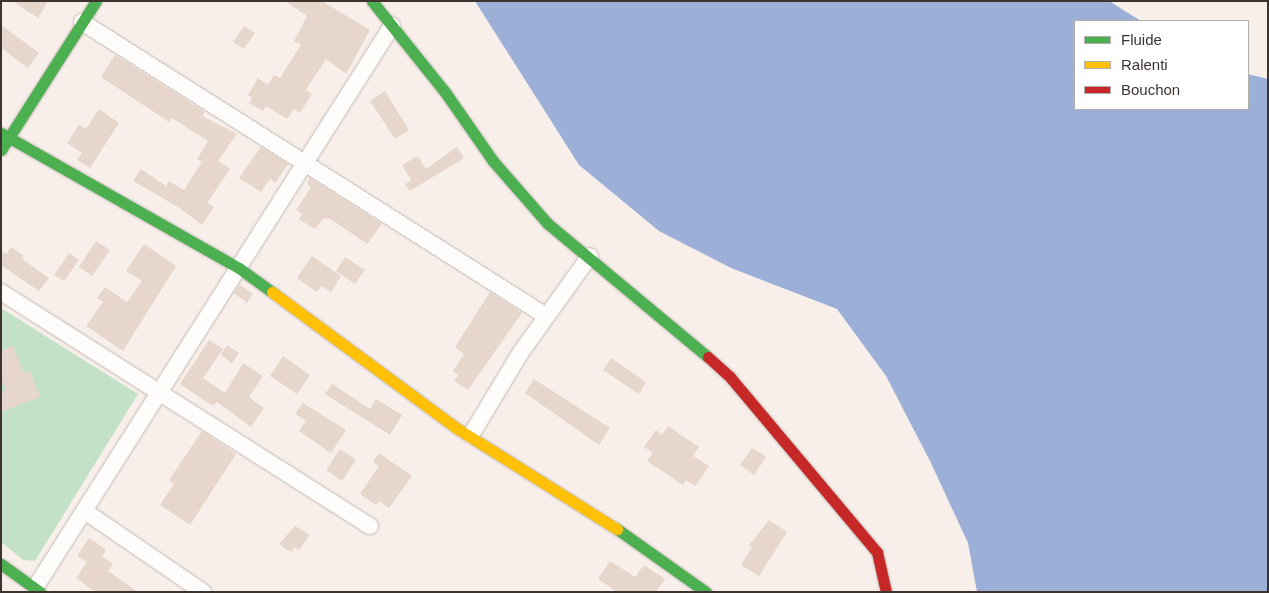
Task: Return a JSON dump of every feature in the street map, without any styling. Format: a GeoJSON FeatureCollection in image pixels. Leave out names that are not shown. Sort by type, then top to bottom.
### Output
{"type":"FeatureCollection","features":[{"type":"Feature","properties":{"kind":"street"},"geometry":{"type":"LineString","coordinates":[[1,150],[5,135],[96,1]]}},
{"type":"Feature","properties":{"kind":"street"},"geometry":{"type":"LineString","coordinates":[[372,1],[445,92],[494,161],[548,223],[590,256],[730,377],[876,552],[886,592]]}},
{"type":"Feature","properties":{"kind":"street"},"geometry":{"type":"LineString","coordinates":[[82,22],[546,316]]}},
{"type":"Feature","properties":{"kind":"street"},"geometry":{"type":"LineString","coordinates":[[1,564],[38,590],[159,392],[392,26]]}},
{"type":"Feature","properties":{"kind":"street"},"geometry":{"type":"LineString","coordinates":[[5,135],[239,268],[458,429],[595,513],[706,592]]}},
{"type":"Feature","properties":{"kind":"street"},"geometry":{"type":"LineString","coordinates":[[471,436],[546,316],[590,256]]}},
{"type":"Feature","properties":{"kind":"street"},"geometry":{"type":"LineString","coordinates":[[1,292],[370,526]]}},
{"type":"Feature","properties":{"kind":"street"},"geometry":{"type":"LineString","coordinates":[[86,512],[203,592]]}},
{"type":"Feature","properties":{"kind":"green space"},"geometry":{"type":"Polygon","coordinates":[[[1,308],[138,394],[35,561],[23,560],[1,542],[1,308]]]}},
{"type":"Feature","properties":{"kind":"water"},"geometry":{"type":"Polygon","coordinates":[[[475,1],[1109,1],[1139,20],[1074,20],[1074,110],[1249,110],[1249,74],[1268,79],[1268,592],[977,592],[968,543],[931,463],[886,376],[837,309],[731,268],[659,231],[579,165],[475,1]]]}},
{"type":"Feature","properties":{"kind":"building"},"geometry":{"type":"Polygon","coordinates":[[[12,1],[48,1],[38,18],[12,1]]]}},
{"type":"Feature","properties":{"kind":"building"},"geometry":{"type":"Polygon","coordinates":[[[285,1],[322,1],[370,30],[346,74],[326,59],[306,90],[312,94],[300,113],[294,109],[287,119],[266,106],[263,111],[249,103],[252,98],[248,95],[258,78],[268,85],[274,75],[280,78],[301,45],[294,41],[307,16],[285,1]]]}},
{"type":"Feature","properties":{"kind":"building"},"geometry":{"type":"Polygon","coordinates":[[[1,25],[39,53],[28,68],[1,48],[1,25]]]}},
{"type":"Feature","properties":{"kind":"building"},"geometry":{"type":"Polygon","coordinates":[[[244,26],[255,33],[244,49],[233,42],[244,26]]]}},
{"type":"Feature","properties":{"kind":"building"},"geometry":{"type":"Polygon","coordinates":[[[115,55],[205,112],[202,116],[237,134],[218,161],[230,169],[207,203],[214,207],[202,225],[180,208],[133,181],[141,169],[166,186],[169,181],[184,190],[202,162],[197,159],[208,141],[172,118],[169,122],[101,77],[115,55]]]}},
{"type":"Feature","properties":{"kind":"building"},"geometry":{"type":"Polygon","coordinates":[[[385,91],[409,130],[395,139],[370,101],[385,91]]]}},
{"type":"Feature","properties":{"kind":"building"},"geometry":{"type":"Polygon","coordinates":[[[99,109],[119,123],[90,168],[77,160],[82,153],[67,143],[79,125],[86,129],[99,109]]]}},
{"type":"Feature","properties":{"kind":"building"},"geometry":{"type":"Polygon","coordinates":[[[261,147],[288,164],[275,183],[270,179],[261,192],[239,178],[261,147]]]}},
{"type":"Feature","properties":{"kind":"building"},"geometry":{"type":"Polygon","coordinates":[[[457,147],[464,158],[410,191],[405,184],[411,180],[402,165],[418,156],[426,169],[457,147]]]}},
{"type":"Feature","properties":{"kind":"building"},"geometry":{"type":"Polygon","coordinates":[[[310,178],[382,224],[367,244],[332,220],[324,218],[315,229],[299,219],[302,214],[296,210],[311,187],[307,184],[310,178]]]}},
{"type":"Feature","properties":{"kind":"building"},"geometry":{"type":"Polygon","coordinates":[[[96,241],[110,250],[92,276],[79,267],[96,241]]]}},
{"type":"Feature","properties":{"kind":"building"},"geometry":{"type":"Polygon","coordinates":[[[144,244],[176,266],[123,351],[86,326],[103,302],[97,298],[105,287],[127,302],[142,281],[126,271],[144,244]]]}},
{"type":"Feature","properties":{"kind":"building"},"geometry":{"type":"Polygon","coordinates":[[[11,247],[24,256],[22,259],[49,278],[39,291],[1,265],[1,251],[6,254],[11,247]]]}},
{"type":"Feature","properties":{"kind":"building"},"geometry":{"type":"Polygon","coordinates":[[[69,253],[79,260],[64,281],[54,275],[69,253]]]}},
{"type":"Feature","properties":{"kind":"building"},"geometry":{"type":"Polygon","coordinates":[[[312,256],[341,276],[331,292],[321,286],[317,292],[297,278],[312,256]]]}},
{"type":"Feature","properties":{"kind":"building"},"geometry":{"type":"Polygon","coordinates":[[[345,257],[365,270],[355,284],[336,271],[345,257]]]}},
{"type":"Feature","properties":{"kind":"building"},"geometry":{"type":"Polygon","coordinates":[[[240,285],[253,294],[247,303],[234,293],[240,285]]]}},
{"type":"Feature","properties":{"kind":"building"},"geometry":{"type":"Polygon","coordinates":[[[490,292],[522,313],[468,390],[454,381],[458,375],[453,371],[464,354],[455,347],[490,292]]]}},
{"type":"Feature","properties":{"kind":"building"},"geometry":{"type":"Polygon","coordinates":[[[209,340],[223,349],[203,378],[225,393],[243,363],[263,376],[249,397],[264,408],[251,427],[217,402],[213,406],[180,384],[209,340]]]}},
{"type":"Feature","properties":{"kind":"building"},"geometry":{"type":"Polygon","coordinates":[[[227,345],[239,353],[232,363],[221,355],[227,345]]]}},
{"type":"Feature","properties":{"kind":"building"},"geometry":{"type":"Polygon","coordinates":[[[13,346],[24,374],[30,371],[40,397],[1,412],[1,391],[6,389],[1,379],[1,350],[13,346]]]}},
{"type":"Feature","properties":{"kind":"building"},"geometry":{"type":"Polygon","coordinates":[[[283,356],[310,375],[297,394],[270,376],[283,356]]]}},
{"type":"Feature","properties":{"kind":"building"},"geometry":{"type":"Polygon","coordinates":[[[611,358],[646,382],[639,394],[603,370],[611,358]]]}},
{"type":"Feature","properties":{"kind":"building"},"geometry":{"type":"Polygon","coordinates":[[[534,379],[610,428],[599,445],[525,393],[534,379]]]}},
{"type":"Feature","properties":{"kind":"building"},"geometry":{"type":"Polygon","coordinates":[[[332,384],[370,409],[376,399],[402,415],[390,435],[325,394],[332,384]]]}},
{"type":"Feature","properties":{"kind":"building"},"geometry":{"type":"Polygon","coordinates":[[[303,403],[346,430],[331,453],[299,431],[306,421],[295,414],[303,403]]]}},
{"type":"Feature","properties":{"kind":"building"},"geometry":{"type":"Polygon","coordinates":[[[668,426],[699,447],[693,456],[709,466],[695,486],[686,480],[683,485],[647,461],[653,453],[644,447],[656,430],[662,435],[668,426]]]}},
{"type":"Feature","properties":{"kind":"building"},"geometry":{"type":"Polygon","coordinates":[[[202,431],[236,454],[190,525],[160,505],[174,484],[169,480],[202,431]]]}},
{"type":"Feature","properties":{"kind":"building"},"geometry":{"type":"Polygon","coordinates":[[[752,448],[766,457],[754,475],[740,465],[752,448]]]}},
{"type":"Feature","properties":{"kind":"building"},"geometry":{"type":"Polygon","coordinates":[[[340,449],[356,460],[342,481],[326,470],[340,449]]]}},
{"type":"Feature","properties":{"kind":"building"},"geometry":{"type":"Polygon","coordinates":[[[379,453],[412,476],[389,508],[379,501],[376,505],[360,494],[379,466],[373,462],[379,453]]]}},
{"type":"Feature","properties":{"kind":"building"},"geometry":{"type":"Polygon","coordinates":[[[769,520],[787,532],[759,576],[741,565],[752,547],[749,545],[769,520]]]}},
{"type":"Feature","properties":{"kind":"building"},"geometry":{"type":"Polygon","coordinates":[[[295,526],[310,535],[299,550],[295,547],[291,552],[279,544],[295,526]]]}},
{"type":"Feature","properties":{"kind":"building"},"geometry":{"type":"Polygon","coordinates":[[[89,538],[106,550],[102,556],[113,564],[108,571],[138,592],[95,592],[76,578],[87,562],[77,556],[89,538]]]}},
{"type":"Feature","properties":{"kind":"building"},"geometry":{"type":"Polygon","coordinates":[[[610,561],[635,577],[644,565],[665,579],[656,592],[617,592],[598,579],[610,561]]]}},
{"type":"Feature","properties":{"kind":"traffic: fast"},"geometry":{"type":"LineString","coordinates":[[1,150],[96,1]]}},
{"type":"Feature","properties":{"kind":"traffic: fast"},"geometry":{"type":"LineString","coordinates":[[372,1],[445,92],[493,161],[547,223],[708,357]]}},
{"type":"Feature","properties":{"kind":"traffic: fast"},"geometry":{"type":"LineString","coordinates":[[1,133],[239,268],[272,292]]}},
{"type":"Feature","properties":{"kind":"traffic: fast"},"geometry":{"type":"LineString","coordinates":[[617,529],[706,592]]}},
{"type":"Feature","properties":{"kind":"traffic: fast"},"geometry":{"type":"LineString","coordinates":[[1,564],[40,592]]}},
{"type":"Feature","properties":{"kind":"traffic: slow"},"geometry":{"type":"LineString","coordinates":[[272,292],[458,429],[617,529]]}},
{"type":"Feature","properties":{"kind":"traffic: jam"},"geometry":{"type":"LineString","coordinates":[[708,357],[730,377],[877,552],[886,592]]}}]}
